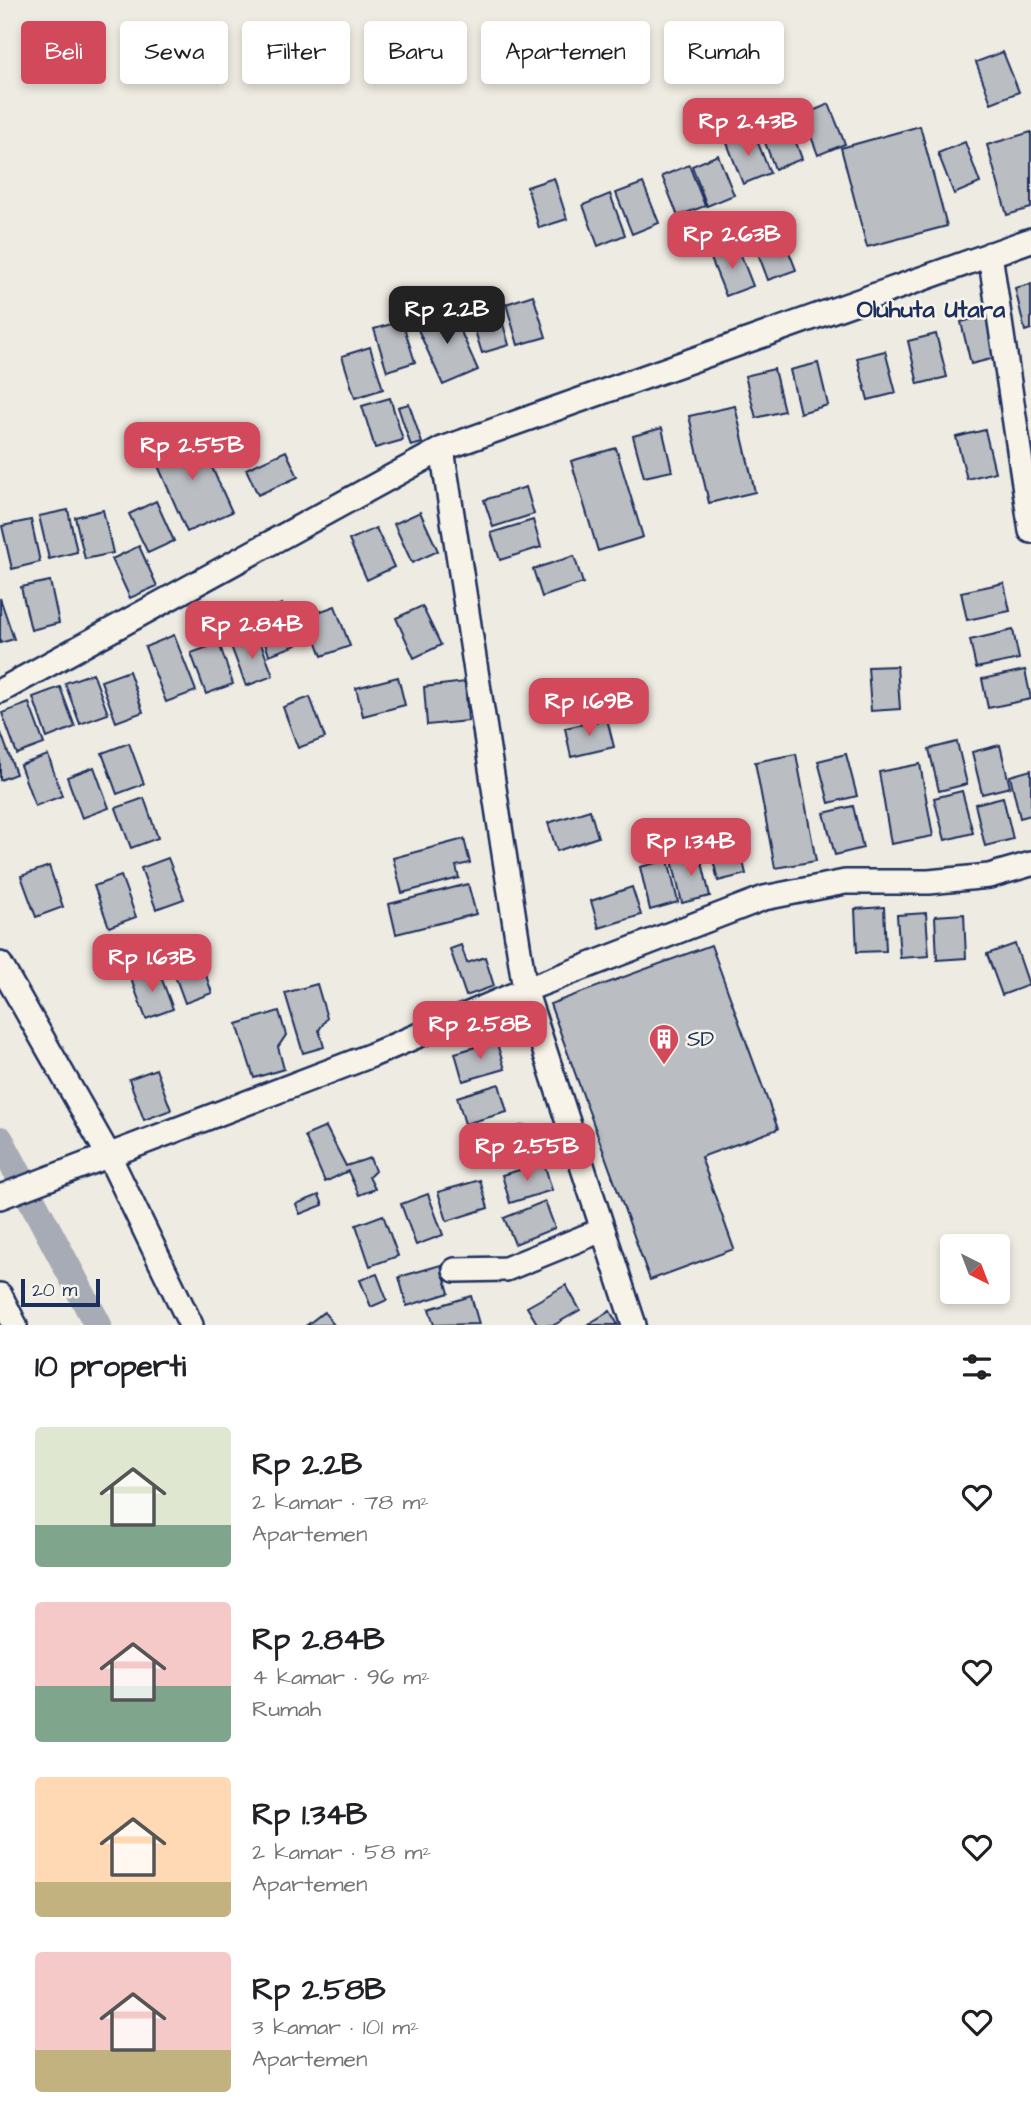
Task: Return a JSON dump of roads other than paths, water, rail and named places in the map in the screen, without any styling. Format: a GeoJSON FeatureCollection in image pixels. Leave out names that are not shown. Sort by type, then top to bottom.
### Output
{"type":"FeatureCollection","features":[{"type":"Feature","properties":{"kind":"street"},"geometry":{"type":"LineString","coordinates":[[0,691],[442,449],[1031,240]]}},
{"type":"Feature","properties":{"kind":"street"},"geometry":{"type":"LineString","coordinates":[[990,254],[1031,531]]}},
{"type":"Feature","properties":{"kind":"street"},"geometry":{"type":"LineString","coordinates":[[442,449],[525,990],[634,1325]]}},
{"type":"Feature","properties":{"kind":"street"},"geometry":{"type":"LineString","coordinates":[[0,1197],[372,1055],[525,990],[764,898],[845,882],[929,882],[989,876],[1031,864]]}},
{"type":"Feature","properties":{"kind":"street"},"geometry":{"type":"LineString","coordinates":[[0,964],[191,1325]]}},
{"type":"Feature","properties":{"kind":"street"},"geometry":{"type":"LineString","coordinates":[[455,1270],[506,1269],[602,1230]]}},
{"type":"Feature","properties":{"kind":"street"},"geometry":{"type":"LineString","coordinates":[[0,1295],[15,1325]]}},
{"type":"Feature","properties":{"kind":"waterway"},"geometry":{"type":"LineString","coordinates":[[0,1140],[98,1325]]}},
{"type":"Feature","properties":{"kind":"place","name":"SD"},"geometry":{"type":"Point","coordinates":[664,1066]}},
{"type":"Feature","properties":{"kind":"district","name":"Oluhuta Utara"},"geometry":{"type":"Point","coordinates":[931,310]}}]}
